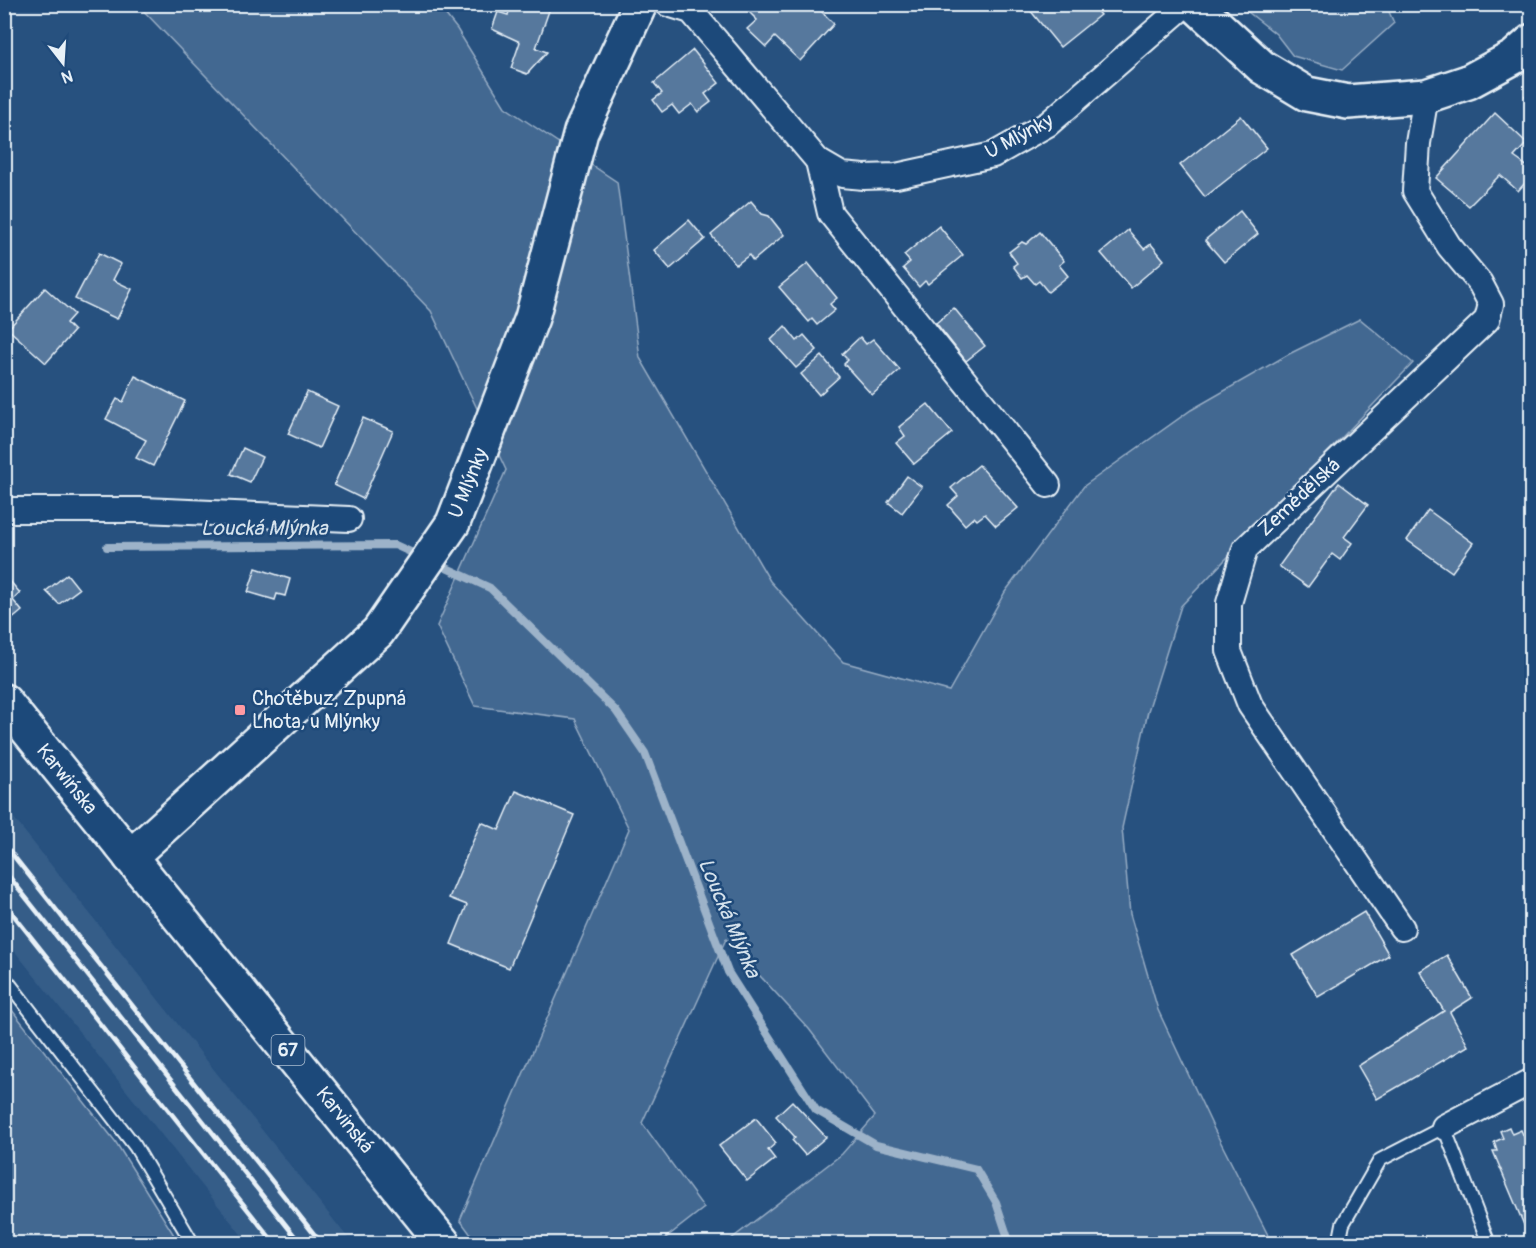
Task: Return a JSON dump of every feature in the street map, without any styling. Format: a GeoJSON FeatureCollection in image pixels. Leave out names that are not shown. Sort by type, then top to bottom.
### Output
{"type":"FeatureCollection","features":[{"type":"Feature","properties":{"kind":"street","name":"U Mlýnky"},"geometry":{"type":"LineString","coordinates":[[130,857],[378,632],[453,523],[532,318],[581,132],[640,4]]}},
{"type":"Feature","properties":{"kind":"street","name":"U Mlýnky"},"geometry":{"type":"LineString","coordinates":[[668,4],[691,11],[818,160],[842,175],[864,177],[896,176],[993,155],[1048,124],[1186,4]]}},
{"type":"Feature","properties":{"kind":"street"},"geometry":{"type":"LineString","coordinates":[[1194,4],[1262,66],[1307,94],[1348,102],[1426,96],[1467,82],[1514,57],[1532,41]]}},
{"type":"Feature","properties":{"kind":"street","name":"Zemědělská"},"geometry":{"type":"LineString","coordinates":[[1402,928],[1250,705],[1229,651],[1229,603],[1245,549],[1487,320],[1491,304],[1480,283],[1449,246],[1415,190],[1426,96]]}},
{"type":"Feature","properties":{"kind":"street","name":"U Mlýnky"},"geometry":{"type":"LineString","coordinates":[[818,160],[830,213],[1048,485]]}},
{"type":"Feature","properties":{"kind":"street"},"geometry":{"type":"LineString","coordinates":[[4,510],[144,510],[349,519]]}},
{"type":"Feature","properties":{"kind":"street","name":"Karwińska"},"geometry":{"type":"LineString","coordinates":[[4,701],[130,857]]}},
{"type":"Feature","properties":{"kind":"street","name":"Karvinská"},"geometry":{"type":"LineString","coordinates":[[130,857],[444,1244]]}},
{"type":"Feature","properties":{"kind":"street"},"geometry":{"type":"LineString","coordinates":[[1444,1127],[1532,1081]]}},
{"type":"Feature","properties":{"kind":"lane"},"geometry":{"type":"LineString","coordinates":[[4,977],[135,1146],[193,1244]]}},
{"type":"Feature","properties":{"kind":"lane"},"geometry":{"type":"LineString","coordinates":[[1340,1244],[1343,1224],[1380,1160],[1444,1127],[1489,1244]]}},
{"type":"Feature","properties":{"kind":"shaded area"},"geometry":{"type":"Polygon","coordinates":[[[138,5],[438,5],[457,29],[505,107],[617,182],[640,358],[770,581],[843,662],[949,691],[1005,592],[1084,486],[1191,410],[1289,354],[1360,319],[1413,363],[1181,606],[1148,711],[1122,828],[1130,914],[1158,1010],[1214,1129],[1272,1243],[726,1243],[842,1154],[875,1116],[809,1029],[726,939],[642,1123],[704,1208],[659,1243],[477,1243],[460,1220],[629,829],[575,719],[475,706],[437,626],[506,470],[431,311],[138,5]]]}},
{"type":"Feature","properties":{"kind":"shaded area"},"geometry":{"type":"Polygon","coordinates":[[[1239,5],[1386,5],[1394,23],[1342,70],[1293,56],[1276,34],[1239,5]]]}},
{"type":"Feature","properties":{"kind":"shaded area"},"geometry":{"type":"Polygon","coordinates":[[[5,807],[352,1243],[248,1243],[5,939],[5,807]]]}},
{"type":"Feature","properties":{"kind":"shaded area"},"geometry":{"type":"Polygon","coordinates":[[[4,1000],[115,1141],[179,1243],[5,1243],[4,1000]]]}},
{"type":"Feature","properties":{"kind":"building"},"geometry":{"type":"Polygon","coordinates":[[[511,4],[541,4],[550,8],[536,48],[547,52],[527,74],[511,68],[520,42],[492,29],[498,12],[508,15],[511,4]]]}},
{"type":"Feature","properties":{"kind":"building"},"geometry":{"type":"Polygon","coordinates":[[[741,4],[814,4],[834,24],[800,61],[775,37],[766,47],[747,29],[757,20],[741,4]]]}},
{"type":"Feature","properties":{"kind":"building"},"geometry":{"type":"Polygon","coordinates":[[[1025,4],[1091,4],[1100,15],[1060,47],[1025,4]]]}},
{"type":"Feature","properties":{"kind":"building"},"geometry":{"type":"Polygon","coordinates":[[[693,50],[719,83],[705,94],[711,102],[698,112],[692,104],[679,114],[672,105],[662,112],[653,100],[662,93],[654,83],[693,50]]]}},
{"type":"Feature","properties":{"kind":"building"},"geometry":{"type":"Polygon","coordinates":[[[1532,88],[1532,102],[1525,96],[1532,88]]]}},
{"type":"Feature","properties":{"kind":"building"},"geometry":{"type":"Polygon","coordinates":[[[1495,113],[1527,143],[1514,157],[1532,170],[1532,175],[1518,191],[1500,175],[1469,206],[1436,178],[1495,113]]]}},
{"type":"Feature","properties":{"kind":"building"},"geometry":{"type":"Polygon","coordinates":[[[1241,116],[1267,148],[1205,197],[1180,165],[1241,116]]]}},
{"type":"Feature","properties":{"kind":"building"},"geometry":{"type":"Polygon","coordinates":[[[751,201],[762,214],[769,216],[784,235],[753,261],[749,255],[736,265],[711,235],[751,201]]]}},
{"type":"Feature","properties":{"kind":"building"},"geometry":{"type":"Polygon","coordinates":[[[1240,211],[1258,234],[1224,262],[1205,240],[1240,211]]]}},
{"type":"Feature","properties":{"kind":"building"},"geometry":{"type":"Polygon","coordinates":[[[689,220],[705,239],[670,269],[654,250],[689,220]]]}},
{"type":"Feature","properties":{"kind":"building"},"geometry":{"type":"Polygon","coordinates":[[[939,226],[963,255],[928,284],[925,281],[919,287],[903,268],[910,262],[904,255],[939,226]]]}},
{"type":"Feature","properties":{"kind":"building"},"geometry":{"type":"Polygon","coordinates":[[[1128,230],[1144,249],[1151,244],[1164,260],[1131,288],[1101,253],[1128,230]]]}},
{"type":"Feature","properties":{"kind":"building"},"geometry":{"type":"Polygon","coordinates":[[[1040,232],[1064,261],[1059,265],[1068,276],[1048,292],[1039,281],[1035,284],[1027,275],[1022,278],[1013,266],[1017,263],[1009,252],[1022,242],[1026,244],[1040,232]]]}},
{"type":"Feature","properties":{"kind":"building"},"geometry":{"type":"Polygon","coordinates":[[[99,253],[121,264],[113,280],[132,289],[117,319],[75,299],[99,253]]]}},
{"type":"Feature","properties":{"kind":"building"},"geometry":{"type":"Polygon","coordinates":[[[808,263],[837,298],[830,304],[835,310],[817,325],[812,319],[809,322],[779,287],[808,263]]]}},
{"type":"Feature","properties":{"kind":"building"},"geometry":{"type":"Polygon","coordinates":[[[45,288],[74,314],[66,323],[74,331],[46,363],[8,329],[45,288]]]}},
{"type":"Feature","properties":{"kind":"building"},"geometry":{"type":"Polygon","coordinates":[[[954,308],[985,346],[966,361],[936,323],[954,308]]]}},
{"type":"Feature","properties":{"kind":"building"},"geometry":{"type":"Polygon","coordinates":[[[785,326],[797,341],[804,335],[817,350],[796,368],[771,340],[785,326]]]}},
{"type":"Feature","properties":{"kind":"building"},"geometry":{"type":"Polygon","coordinates":[[[860,337],[866,344],[873,339],[900,370],[872,395],[844,364],[848,360],[842,354],[860,337]]]}},
{"type":"Feature","properties":{"kind":"building"},"geometry":{"type":"Polygon","coordinates":[[[822,356],[839,377],[819,395],[801,374],[822,356]]]}},
{"type":"Feature","properties":{"kind":"building"},"geometry":{"type":"Polygon","coordinates":[[[135,376],[185,401],[153,466],[136,458],[146,440],[106,419],[117,399],[123,402],[135,376]]]}},
{"type":"Feature","properties":{"kind":"building"},"geometry":{"type":"Polygon","coordinates":[[[307,392],[338,406],[319,448],[288,434],[307,392]]]}},
{"type":"Feature","properties":{"kind":"building"},"geometry":{"type":"Polygon","coordinates":[[[928,404],[952,433],[914,464],[896,443],[905,436],[899,427],[928,404]]]}},
{"type":"Feature","properties":{"kind":"building"},"geometry":{"type":"Polygon","coordinates":[[[363,418],[393,431],[363,499],[334,485],[363,418]]]}},
{"type":"Feature","properties":{"kind":"building"},"geometry":{"type":"Polygon","coordinates":[[[243,448],[262,457],[250,482],[231,474],[243,448]]]}},
{"type":"Feature","properties":{"kind":"building"},"geometry":{"type":"Polygon","coordinates":[[[979,465],[1018,508],[996,526],[985,514],[977,520],[974,517],[965,525],[948,505],[958,496],[951,488],[979,465]]]}},
{"type":"Feature","properties":{"kind":"building"},"geometry":{"type":"Polygon","coordinates":[[[907,476],[922,487],[902,513],[888,502],[907,476]]]}},
{"type":"Feature","properties":{"kind":"building"},"geometry":{"type":"Polygon","coordinates":[[[1339,483],[1368,505],[1344,537],[1352,543],[1340,560],[1332,554],[1308,587],[1279,566],[1339,483]]]}},
{"type":"Feature","properties":{"kind":"building"},"geometry":{"type":"Polygon","coordinates":[[[1428,510],[1473,543],[1452,572],[1407,540],[1428,510]]]}},
{"type":"Feature","properties":{"kind":"building"},"geometry":{"type":"Polygon","coordinates":[[[256,568],[290,579],[285,596],[277,594],[275,600],[248,592],[256,568]]]}},
{"type":"Feature","properties":{"kind":"building"},"geometry":{"type":"Polygon","coordinates":[[[4,574],[20,593],[13,600],[22,611],[4,626],[4,574]]]}},
{"type":"Feature","properties":{"kind":"building"},"geometry":{"type":"Polygon","coordinates":[[[67,574],[79,589],[59,604],[46,591],[67,574]]]}},
{"type":"Feature","properties":{"kind":"building"},"geometry":{"type":"Polygon","coordinates":[[[516,791],[574,815],[509,968],[451,944],[467,905],[449,898],[481,822],[499,830],[516,791]]]}},
{"type":"Feature","properties":{"kind":"building"},"geometry":{"type":"Polygon","coordinates":[[[1364,912],[1389,955],[1318,997],[1293,955],[1364,912]]]}},
{"type":"Feature","properties":{"kind":"building"},"geometry":{"type":"Polygon","coordinates":[[[1447,955],[1472,998],[1450,1012],[1468,1046],[1377,1099],[1358,1066],[1444,1011],[1420,971],[1447,955]]]}},
{"type":"Feature","properties":{"kind":"building"},"geometry":{"type":"Polygon","coordinates":[[[792,1101],[826,1137],[805,1155],[792,1140],[795,1137],[776,1116],[792,1101]]]}},
{"type":"Feature","properties":{"kind":"building"},"geometry":{"type":"Polygon","coordinates":[[[756,1118],[776,1143],[768,1150],[775,1159],[747,1181],[719,1146],[756,1118]]]}},
{"type":"Feature","properties":{"kind":"building"},"geometry":{"type":"Polygon","coordinates":[[[1509,1127],[1512,1134],[1521,1130],[1525,1139],[1529,1137],[1532,1144],[1532,1244],[1493,1151],[1497,1151],[1494,1142],[1503,1138],[1500,1131],[1509,1127]]]}},
{"type":"Feature","properties":{"kind":"waterway","name":"Loucká Mlýnka"},"geometry":{"type":"LineString","coordinates":[[107,547],[395,545],[419,556]]}},
{"type":"Feature","properties":{"kind":"waterway","name":"Loucká Mlýnka"},"geometry":{"type":"LineString","coordinates":[[440,565],[490,588],[616,711],[645,753],[728,972],[816,1110],[876,1145],[976,1169],[996,1202],[1010,1244]]}},
{"type":"Feature","properties":{"kind":"railway"},"geometry":{"type":"LineString","coordinates":[[4,844],[322,1244]]}},
{"type":"Feature","properties":{"kind":"railway"},"geometry":{"type":"LineString","coordinates":[[4,870],[301,1244]]}},
{"type":"Feature","properties":{"kind":"railway"},"geometry":{"type":"LineString","coordinates":[[4,903],[275,1244]]}},
{"type":"Feature","properties":{"kind":"place","name":"Chotěbuz, Zpupná Lhota, u Mlýnky"},"geometry":{"type":"Point","coordinates":[240,710]}}]}
